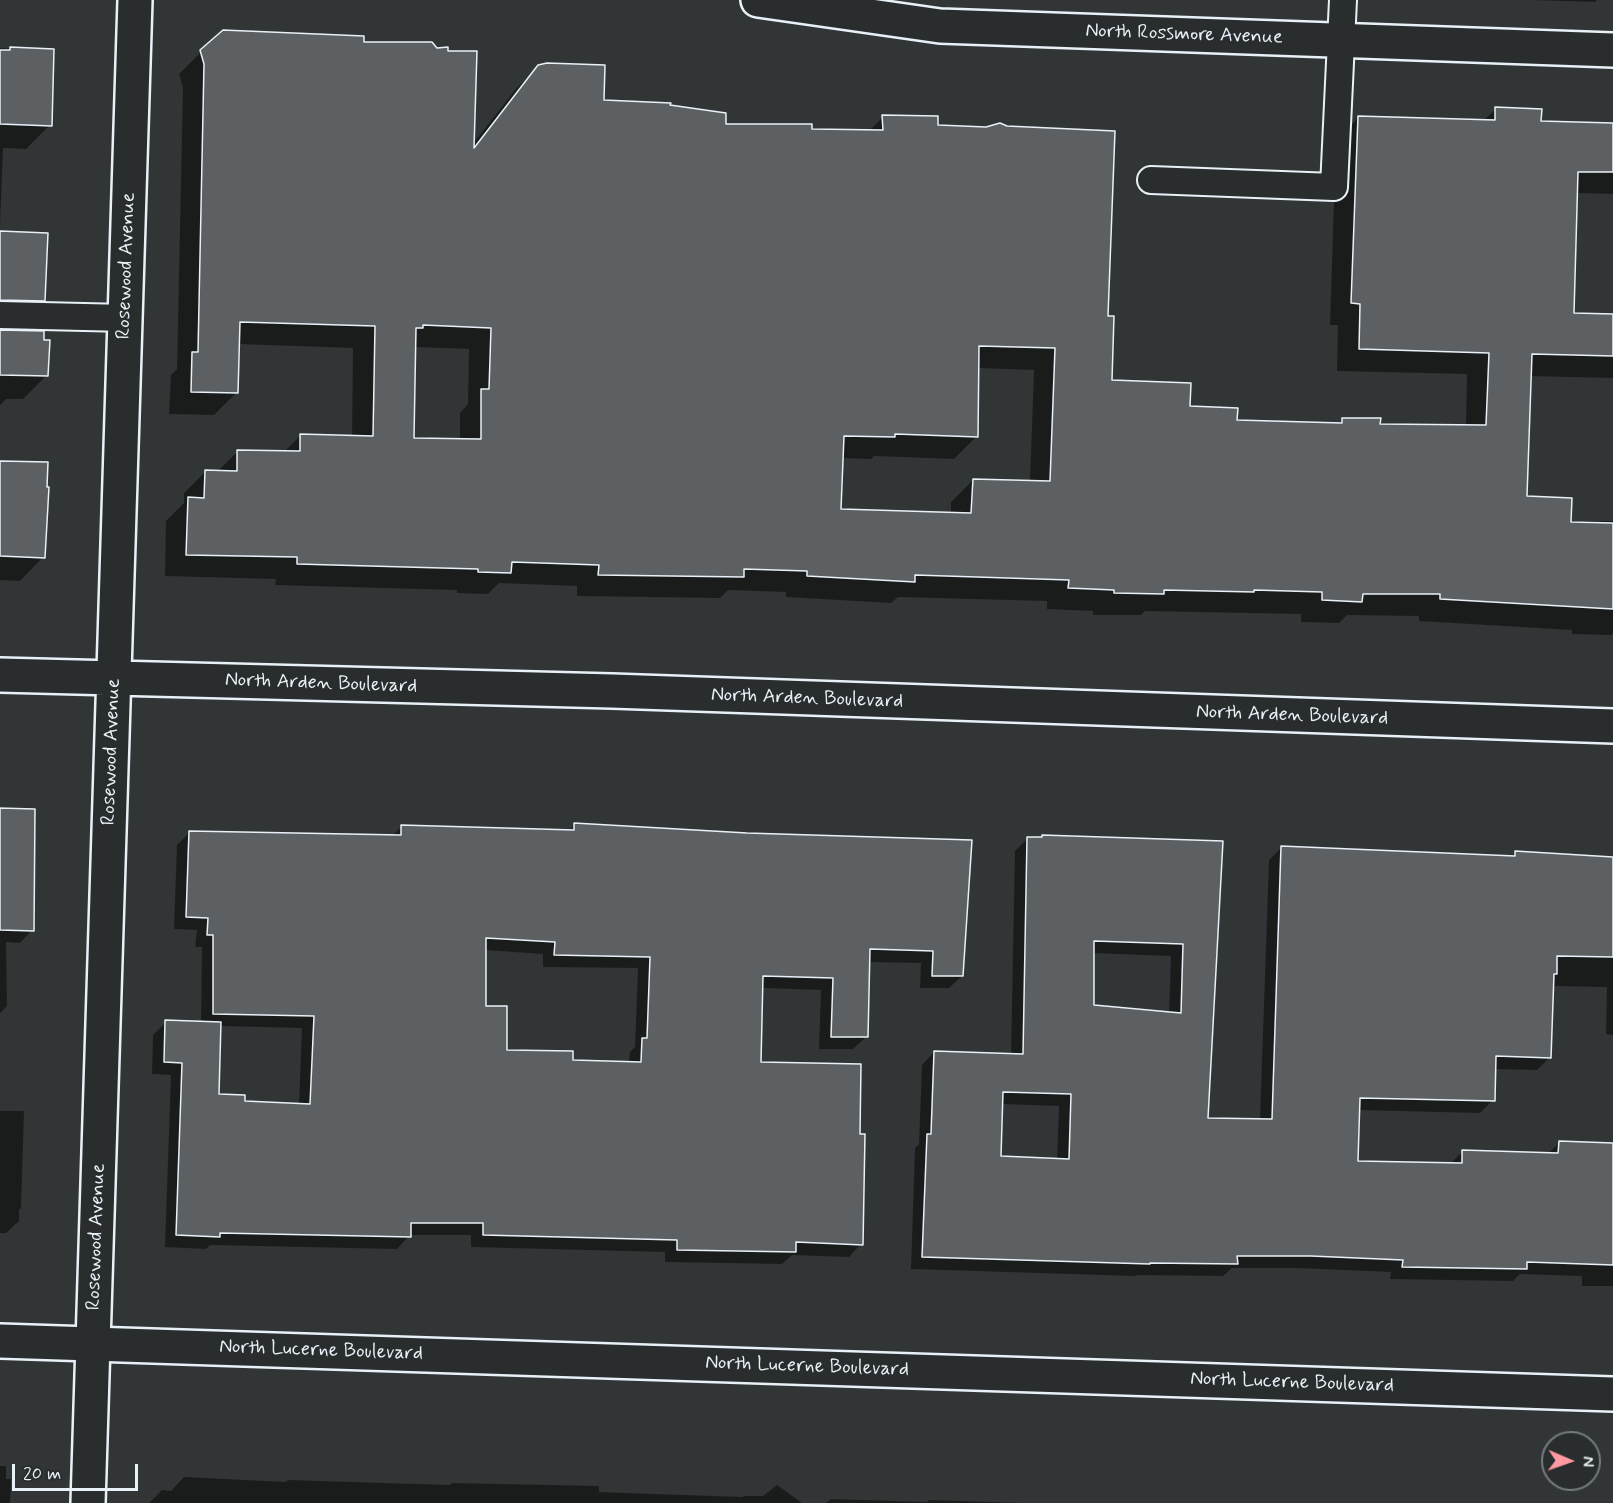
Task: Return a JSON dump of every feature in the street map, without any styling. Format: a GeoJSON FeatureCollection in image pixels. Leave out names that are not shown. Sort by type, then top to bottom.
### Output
{"type":"FeatureCollection","features":[{"type":"Feature","properties":{"kind":"street","name":"Rosewood Avenue"},"geometry":{"type":"LineString","coordinates":[[88,1503],[135,0]]}},
{"type":"Feature","properties":{"kind":"street","name":"North Rossmore Avenue"},"geometry":{"type":"LineString","coordinates":[[758,0],[940,26],[1613,50]]}},
{"type":"Feature","properties":{"kind":"street","name":"North Arden Boulevard"},"geometry":{"type":"LineString","coordinates":[[0,675],[600,691],[1613,726]]}},
{"type":"Feature","properties":{"kind":"street","name":"North Lucerne Boulevard"},"geometry":{"type":"LineString","coordinates":[[0,1341],[1613,1394]]}},
{"type":"Feature","properties":{"kind":"lane"},"geometry":{"type":"LineString","coordinates":[[1151,180],[1334,187],[1342,0]]}},
{"type":"Feature","properties":{"kind":"lane"},"geometry":{"type":"LineString","coordinates":[[0,315],[126,318]]}},
{"type":"Feature","properties":{"kind":"building"},"geometry":{"type":"Polygon","coordinates":[[[223,30],[364,36],[364,42],[432,42],[437,48],[448,47],[448,51],[477,51],[474,148],[538,65],[547,63],[605,65],[604,100],[671,103],[670,105],[726,113],[726,124],[812,124],[812,129],[883,130],[882,115],[938,116],[938,125],[986,127],[1000,123],[1007,126],[1115,131],[1108,316],[1114,316],[1112,380],[1191,383],[1190,406],[1238,408],[1237,420],[1342,423],[1342,418],[1381,418],[1380,424],[1486,425],[1489,353],[1359,349],[1360,304],[1351,303],[1358,116],[1495,120],[1495,107],[1542,109],[1541,121],[1613,123],[1613,172],[1578,172],[1574,313],[1613,314],[1613,356],[1532,354],[1527,496],[1572,498],[1571,522],[1613,523],[1613,609],[1440,599],[1440,594],[1363,594],[1362,602],[1322,600],[1322,592],[1164,590],[1164,594],[1114,593],[1114,590],[1068,588],[1069,580],[915,575],[915,582],[807,576],[807,571],[744,569],[744,577],[598,575],[599,565],[512,562],[511,573],[478,572],[478,569],[297,564],[297,557],[186,555],[188,497],[204,498],[205,470],[237,471],[237,450],[300,451],[300,434],[373,436],[375,326],[240,322],[238,393],[191,392],[192,352],[198,352],[204,64],[200,50],[223,30]],[[423,325],[423,328],[416,328],[414,438],[481,439],[481,389],[489,389],[491,328],[423,325]],[[979,346],[978,437],[895,434],[895,437],[844,436],[841,509],[971,513],[973,479],[1050,481],[1055,348],[979,346]]]}},
{"type":"Feature","properties":{"kind":"building"},"geometry":{"type":"Polygon","coordinates":[[[10,47],[54,49],[52,126],[0,124],[0,50],[10,50],[10,47]]]}},
{"type":"Feature","properties":{"kind":"building"},"geometry":{"type":"Polygon","coordinates":[[[0,231],[48,233],[45,301],[0,300],[0,231]]]}},
{"type":"Feature","properties":{"kind":"building"},"geometry":{"type":"Polygon","coordinates":[[[0,330],[44,331],[44,340],[50,340],[48,376],[0,375],[0,330]]]}},
{"type":"Feature","properties":{"kind":"building"},"geometry":{"type":"Polygon","coordinates":[[[0,461],[48,462],[45,558],[0,556],[0,461]]]}},
{"type":"Feature","properties":{"kind":"building"},"geometry":{"type":"Polygon","coordinates":[[[0,808],[35,809],[34,931],[0,930],[0,808]]]}},
{"type":"Feature","properties":{"kind":"building"},"geometry":{"type":"Polygon","coordinates":[[[574,823],[747,833],[972,840],[963,976],[932,976],[933,951],[870,949],[868,1037],[831,1037],[833,978],[763,976],[761,1062],[861,1064],[860,1134],[865,1134],[863,1245],[796,1242],[796,1252],[677,1250],[677,1240],[483,1235],[483,1223],[411,1223],[411,1237],[220,1233],[220,1237],[176,1235],[182,1063],[164,1062],[165,1020],[221,1022],[219,1094],[245,1095],[245,1101],[310,1104],[314,1016],[213,1014],[213,935],[207,935],[208,918],[186,917],[189,831],[401,835],[401,825],[574,830],[574,823]],[[486,938],[486,1006],[507,1006],[507,1050],[573,1051],[573,1060],[641,1062],[642,1038],[647,1038],[650,957],[554,955],[555,942],[486,938]]]}},
{"type":"Feature","properties":{"kind":"building"},"geometry":{"type":"Polygon","coordinates":[[[1042,835],[1223,841],[1208,1118],[1272,1119],[1281,846],[1515,856],[1515,851],[1613,857],[1613,957],[1557,956],[1557,974],[1554,974],[1551,1058],[1496,1056],[1495,1101],[1360,1098],[1358,1161],[1462,1163],[1462,1150],[1558,1153],[1559,1141],[1613,1143],[1613,1265],[1527,1262],[1527,1269],[1402,1267],[1403,1260],[1311,1256],[1237,1256],[1238,1264],[1150,1264],[922,1257],[927,1134],[931,1134],[934,1051],[1023,1054],[1027,837],[1042,837],[1042,835]],[[1094,941],[1094,1005],[1181,1013],[1183,944],[1094,941]],[[1003,1092],[1001,1156],[1069,1159],[1071,1094],[1003,1092]]]}}]}
